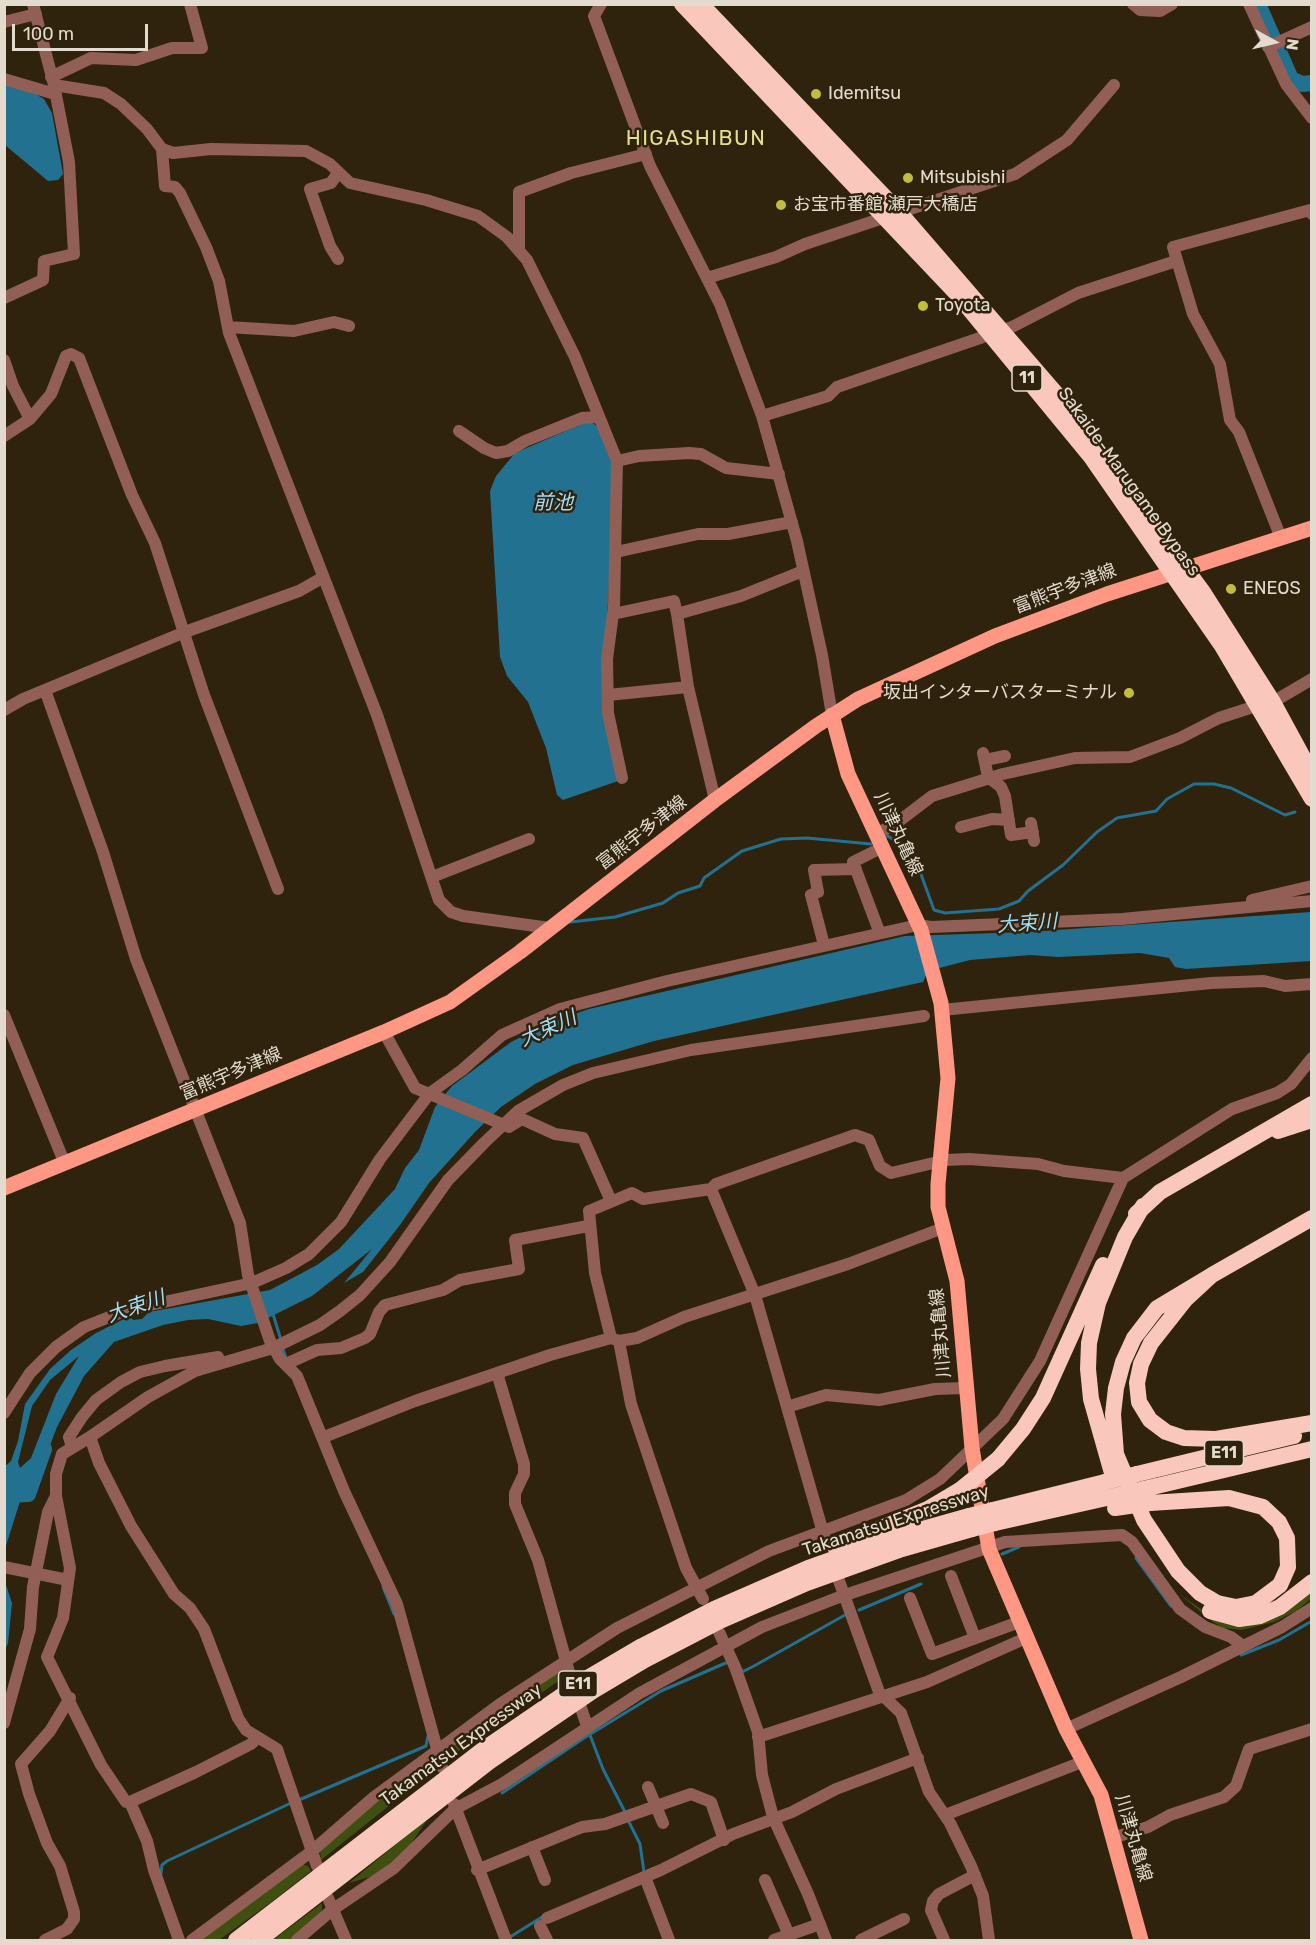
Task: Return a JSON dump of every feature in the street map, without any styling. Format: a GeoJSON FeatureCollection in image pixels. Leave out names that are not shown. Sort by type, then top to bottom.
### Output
{"type":"FeatureCollection","features":[{"type":"Feature","properties":{"kind":"highway","name":"Sakaide-Marugame Bypass"},"geometry":{"type":"LineString","coordinates":[[682,4],[893,215]]}},
{"type":"Feature","properties":{"kind":"highway","name":"Sakaide-Marugame Bypass"},"geometry":{"type":"LineString","coordinates":[[701,4],[893,215],[1102,451],[1311,774]]}},
{"type":"Feature","properties":{"kind":"highway","name":"Sakaide-Marugame Bypass"},"geometry":{"type":"LineString","coordinates":[[1266,703],[1311,799]]}},
{"type":"Feature","properties":{"kind":"highway"},"geometry":{"type":"LineString","coordinates":[[704,1599],[928,1509],[960,1490],[998,1458],[1023,1430],[1043,1398],[1101,1268],[1120,1235],[1143,1206],[1160,1192],[1235,1146],[1311,1104]]}},
{"type":"Feature","properties":{"kind":"highway"},"geometry":{"type":"LineString","coordinates":[[1235,1146],[1311,1120]]}},
{"type":"Feature","properties":{"kind":"highway"},"geometry":{"type":"LineString","coordinates":[[1143,1206],[1125,1237],[1098,1303],[1089,1342],[1088,1369],[1091,1399],[1104,1451],[1119,1491],[1143,1535],[1171,1575],[1191,1598],[1210,1611],[1239,1619],[1260,1616],[1280,1607],[1311,1582]]}},
{"type":"Feature","properties":{"kind":"highway"},"geometry":{"type":"LineString","coordinates":[[1144,1489],[1229,1498],[1263,1507],[1279,1522],[1287,1538],[1288,1567],[1280,1585],[1256,1603],[1236,1607],[1217,1603],[1200,1593],[1166,1554],[1144,1520],[1116,1454],[1113,1428],[1114,1401],[1123,1362],[1134,1338],[1157,1308],[1311,1217]]}},
{"type":"Feature","properties":{"kind":"highway"},"geometry":{"type":"LineString","coordinates":[[1212,1275],[1173,1313],[1145,1354],[1137,1383],[1139,1402],[1144,1412],[1166,1432],[1194,1440],[1216,1439],[1311,1423]]}},
{"type":"Feature","properties":{"kind":"highway","name":"Takamatsu Expressway"},"geometry":{"type":"LineString","coordinates":[[1144,1489],[1311,1432]]}},
{"type":"Feature","properties":{"kind":"highway","name":"Takamatsu Expressway"},"geometry":{"type":"LineString","coordinates":[[994,1516],[1030,1515],[1311,1449]]}},
{"type":"Feature","properties":{"kind":"highway","name":"Takamatsu Expressway"},"geometry":{"type":"LineString","coordinates":[[236,1941],[472,1758],[534,1713],[633,1652],[704,1599],[845,1555],[994,1516],[1110,1496]]}},
{"type":"Feature","properties":{"kind":"highway","name":"Takamatsu Expressway"},"geometry":{"type":"LineString","coordinates":[[259,1941],[489,1762],[593,1690],[720,1621],[807,1583],[971,1523]]}},
{"type":"Feature","properties":{"kind":"main road","name":"富熊宇多津線"},"geometry":{"type":"LineString","coordinates":[[4,1188],[384,1032],[450,1002],[715,800],[832,715],[858,699],[995,636],[1178,569],[1311,528]]}},
{"type":"Feature","properties":{"kind":"main road","name":"川津丸亀線"},"geometry":{"type":"LineString","coordinates":[[832,715],[842,757],[878,841],[920,927],[941,1003],[948,1078],[938,1195],[943,1228],[957,1281],[972,1448],[989,1550],[1066,1729],[1101,1795],[1141,1941]]}},
{"type":"Feature","properties":{"kind":"street"},"geometry":{"type":"LineString","coordinates":[[53,85],[91,58],[136,60],[172,48],[202,48],[190,4]]}},
{"type":"Feature","properties":{"kind":"street"},"geometry":{"type":"LineString","coordinates":[[1133,4],[1140,10],[1161,11],[1172,4]]}},
{"type":"Feature","properties":{"kind":"street"},"geometry":{"type":"LineString","coordinates":[[1249,4],[1286,84],[1311,118]]}},
{"type":"Feature","properties":{"kind":"street"},"geometry":{"type":"LineString","coordinates":[[596,6],[594,16],[646,154],[662,192],[732,332],[762,416],[792,522],[832,715]]}},
{"type":"Feature","properties":{"kind":"street"},"geometry":{"type":"LineString","coordinates":[[4,22],[34,9],[69,162],[74,254],[44,261],[43,280],[4,298]]}},
{"type":"Feature","properties":{"kind":"street"},"geometry":{"type":"LineString","coordinates":[[1268,47],[1311,27]]}},
{"type":"Feature","properties":{"kind":"street"},"geometry":{"type":"LineString","coordinates":[[4,79],[104,93],[141,123],[162,149],[165,186],[175,187],[192,214],[219,281],[228,327],[322,578],[377,715],[439,900],[451,912],[550,928]]}},
{"type":"Feature","properties":{"kind":"street"},"geometry":{"type":"LineString","coordinates":[[707,278],[994,183],[1026,168],[1067,140],[1114,85]]}},
{"type":"Feature","properties":{"kind":"street"},"geometry":{"type":"LineString","coordinates":[[162,149],[181,153],[211,148],[306,151],[321,158],[350,183],[416,197],[478,216],[507,237],[527,260],[575,357],[617,461],[613,614],[607,659],[608,713],[622,778]]}},
{"type":"Feature","properties":{"kind":"street"},"geometry":{"type":"LineString","coordinates":[[519,251],[519,192],[571,173],[646,154]]}},
{"type":"Feature","properties":{"kind":"street"},"geometry":{"type":"LineString","coordinates":[[338,173],[331,183],[310,189],[330,246],[338,259]]}},
{"type":"Feature","properties":{"kind":"street"},"geometry":{"type":"LineString","coordinates":[[1281,538],[1239,432],[1230,420],[1220,364],[1193,314],[1173,247],[1310,210],[1311,214]]}},
{"type":"Feature","properties":{"kind":"street"},"geometry":{"type":"LineString","coordinates":[[762,416],[828,396],[837,387],[997,332],[1078,293],[1176,261]]}},
{"type":"Feature","properties":{"kind":"street"},"geometry":{"type":"LineString","coordinates":[[228,327],[294,331],[334,322],[350,326]]}},
{"type":"Feature","properties":{"kind":"street"},"geometry":{"type":"LineString","coordinates":[[4,436],[30,419],[51,394],[66,356],[75,355],[108,429],[132,495],[155,543],[204,695],[278,889]]}},
{"type":"Feature","properties":{"kind":"street"},"geometry":{"type":"LineString","coordinates":[[4,360],[13,386],[30,419]]}},
{"type":"Feature","properties":{"kind":"street"},"geometry":{"type":"LineString","coordinates":[[459,431],[484,448],[496,453],[508,451],[582,418],[598,417]]}},
{"type":"Feature","properties":{"kind":"street"},"geometry":{"type":"LineString","coordinates":[[617,461],[639,456],[689,453],[701,454],[726,468],[779,474]]}},
{"type":"Feature","properties":{"kind":"street"},"geometry":{"type":"LineString","coordinates":[[616,552],[698,534],[728,534],[792,522]]}},
{"type":"Feature","properties":{"kind":"street"},"geometry":{"type":"LineString","coordinates":[[677,614],[741,596],[803,571]]}},
{"type":"Feature","properties":{"kind":"street"},"geometry":{"type":"LineString","coordinates":[[4,710],[45,690],[184,632],[299,591],[322,578]]}},
{"type":"Feature","properties":{"kind":"street"},"geometry":{"type":"LineString","coordinates":[[613,614],[674,601],[688,687],[715,800]]}},
{"type":"Feature","properties":{"kind":"street"},"geometry":{"type":"LineString","coordinates":[[879,932],[853,862],[894,825],[932,796],[1076,758],[1131,757],[1180,738],[1219,718],[1266,703],[1311,679]]}},
{"type":"Feature","properties":{"kind":"street"},"geometry":{"type":"LineString","coordinates":[[608,695],[688,687]]}},
{"type":"Feature","properties":{"kind":"street"},"geometry":{"type":"LineString","coordinates":[[45,690],[103,852],[136,959],[240,1223],[252,1285],[277,1344],[280,1359],[297,1376],[324,1437],[344,1491],[396,1604],[442,1767]]}},
{"type":"Feature","properties":{"kind":"street"},"geometry":{"type":"LineString","coordinates":[[1005,756],[984,756],[991,779],[1001,787],[1005,796],[1011,835],[1033,832]]}},
{"type":"Feature","properties":{"kind":"street"},"geometry":{"type":"LineString","coordinates":[[961,827],[992,819],[1008,820]]}},
{"type":"Feature","properties":{"kind":"street"},"geometry":{"type":"LineString","coordinates":[[432,878],[529,839]]}},
{"type":"Feature","properties":{"kind":"street"},"geometry":{"type":"LineString","coordinates":[[824,945],[811,895],[818,892],[814,870],[856,869]]}},
{"type":"Feature","properties":{"kind":"street"},"geometry":{"type":"LineString","coordinates":[[1241,908],[1243,901],[1265,899],[1311,886]]}},
{"type":"Feature","properties":{"kind":"street"},"geometry":{"type":"LineString","coordinates":[[4,1413],[30,1373],[56,1347],[84,1327],[127,1310],[252,1285],[286,1268],[324,1241],[341,1221],[365,1182],[433,1095],[502,1035],[560,1009],[879,932],[920,927],[1071,921],[1311,901]]}},
{"type":"Feature","properties":{"kind":"street"},"geometry":{"type":"LineString","coordinates":[[1275,905],[1311,906]]}},
{"type":"Feature","properties":{"kind":"street"},"geometry":{"type":"LineString","coordinates":[[941,1003],[1211,983],[1264,981],[1285,986],[1311,984]]}},
{"type":"Feature","properties":{"kind":"street"},"geometry":{"type":"LineString","coordinates":[[4,1015],[65,1164]]}},
{"type":"Feature","properties":{"kind":"street"},"geometry":{"type":"LineString","coordinates":[[257,1738],[196,1772],[126,1802],[101,1765],[70,1698],[47,1657],[63,1617],[70,1568],[56,1496],[58,1464],[62,1454],[148,1397],[195,1371],[277,1344],[320,1325],[360,1295],[390,1263],[448,1180],[500,1122],[563,1085],[593,1073],[691,1050],[924,1017]]}},
{"type":"Feature","properties":{"kind":"street"},"geometry":{"type":"LineString","coordinates":[[384,1032],[415,1088],[509,1127],[522,1119],[555,1134],[583,1138],[611,1201]]}},
{"type":"Feature","properties":{"kind":"street"},"geometry":{"type":"LineString","coordinates":[[192,1941],[312,1851],[374,1797],[438,1750],[567,1666],[617,1628],[704,1599],[769,1551],[823,1533],[906,1500],[940,1479],[988,1436],[1003,1419],[1040,1361],[1123,1178],[1232,1109],[1277,1093],[1291,1084],[1311,1058]]}},
{"type":"Feature","properties":{"kind":"street"},"geometry":{"type":"LineString","coordinates":[[704,1599],[686,1568],[631,1404],[595,1272],[593,1242],[588,1227],[589,1211],[632,1193],[643,1199],[711,1189],[716,1184],[855,1135],[869,1140],[884,1171],[891,1173],[941,1161],[969,1159],[984,1162],[1038,1164],[1064,1171],[1123,1178]]}},
{"type":"Feature","properties":{"kind":"street"},"geometry":{"type":"LineString","coordinates":[[711,1189],[755,1295],[823,1533]]}},
{"type":"Feature","properties":{"kind":"street"},"geometry":{"type":"LineString","coordinates":[[286,1364],[317,1350],[341,1348],[365,1338],[370,1334],[379,1312],[385,1305],[443,1290],[460,1280],[519,1269],[515,1240],[588,1227]]}},
{"type":"Feature","properties":{"kind":"street"},"geometry":{"type":"LineString","coordinates":[[324,1437],[497,1373],[615,1339],[637,1338],[684,1317],[755,1295],[943,1228]]}},
{"type":"Feature","properties":{"kind":"street"},"geometry":{"type":"LineString","coordinates":[[72,1447],[69,1437],[82,1417],[96,1400],[121,1382],[140,1372],[165,1366],[232,1355],[240,1357]]}},
{"type":"Feature","properties":{"kind":"street"},"geometry":{"type":"LineString","coordinates":[[497,1373],[524,1464],[524,1474],[515,1493],[515,1504],[538,1560],[567,1666]]}},
{"type":"Feature","properties":{"kind":"street"},"geometry":{"type":"LineString","coordinates":[[787,1407],[826,1395],[879,1400],[935,1389],[965,1388]]}},
{"type":"Feature","properties":{"kind":"street"},"geometry":{"type":"LineString","coordinates":[[90,1437],[99,1463],[131,1526],[174,1594],[190,1608],[204,1629],[238,1718],[246,1730],[277,1749],[317,1866]]}},
{"type":"Feature","properties":{"kind":"street"},"geometry":{"type":"LineString","coordinates":[[4,1723],[30,1629],[35,1573],[48,1512],[56,1496]]}},
{"type":"Feature","properties":{"kind":"street"},"geometry":{"type":"LineString","coordinates":[[297,1941],[330,1904],[394,1868],[454,1804],[502,1784],[587,1726],[726,1646],[762,1627],[842,1596],[989,1550],[1005,1542],[1122,1534],[1132,1542],[1180,1609],[1204,1627],[1231,1637],[1243,1646]]}},
{"type":"Feature","properties":{"kind":"street"},"geometry":{"type":"LineString","coordinates":[[4,1567],[68,1580]]}},
{"type":"Feature","properties":{"kind":"street"},"geometry":{"type":"LineString","coordinates":[[951,1576],[975,1638]]}},
{"type":"Feature","properties":{"kind":"street"},"geometry":{"type":"LineString","coordinates":[[838,1578],[842,1596],[879,1692],[901,1713],[930,1792],[945,1815],[975,1875],[983,1896],[989,1941]]}},
{"type":"Feature","properties":{"kind":"street"},"geometry":{"type":"LineString","coordinates":[[910,1598],[922,1617],[932,1654],[1019,1622]]}},
{"type":"Feature","properties":{"kind":"street"},"geometry":{"type":"LineString","coordinates":[[1066,1729],[1148,1694],[1282,1627],[1311,1608]]}},
{"type":"Feature","properties":{"kind":"street"},"geometry":{"type":"LineString","coordinates":[[719,1632],[733,1661],[758,1737],[762,1775],[773,1817],[826,1941]]}},
{"type":"Feature","properties":{"kind":"street"},"geometry":{"type":"LineString","coordinates":[[758,1737],[956,1671],[1026,1638]]}},
{"type":"Feature","properties":{"kind":"street"},"geometry":{"type":"LineString","coordinates":[[45,1941],[67,1929],[74,1919],[74,1912],[60,1866],[47,1843],[21,1764],[50,1731],[70,1698]]}},
{"type":"Feature","properties":{"kind":"street"},"geometry":{"type":"LineString","coordinates":[[581,1708],[587,1726]]}},
{"type":"Feature","properties":{"kind":"street"},"geometry":{"type":"LineString","coordinates":[[1112,1838],[1148,1827],[1170,1815],[1224,1797],[1236,1786],[1249,1749],[1311,1729]]}},
{"type":"Feature","properties":{"kind":"street"},"geometry":{"type":"LineString","coordinates":[[547,1941],[544,1922],[773,1817],[792,1812],[836,1789],[918,1758]]}},
{"type":"Feature","properties":{"kind":"street"},"geometry":{"type":"LineString","coordinates":[[945,1815],[1082,1761]]}},
{"type":"Feature","properties":{"kind":"street"},"geometry":{"type":"LineString","coordinates":[[648,1787],[663,1823]]}},
{"type":"Feature","properties":{"kind":"street"},"geometry":{"type":"LineString","coordinates":[[477,1870],[582,1827],[605,1824],[691,1794],[711,1802],[724,1840]]}},
{"type":"Feature","properties":{"kind":"street"},"geometry":{"type":"LineString","coordinates":[[130,1802],[147,1841],[154,1869],[179,1941]]}},
{"type":"Feature","properties":{"kind":"street"},"geometry":{"type":"LineString","coordinates":[[454,1804],[477,1870],[506,1941]]}},
{"type":"Feature","properties":{"kind":"street"},"geometry":{"type":"LineString","coordinates":[[532,1848],[545,1880]]}},
{"type":"Feature","properties":{"kind":"street"},"geometry":{"type":"LineString","coordinates":[[944,1941],[931,1910],[933,1901],[939,1894],[975,1875]]}},
{"type":"Feature","properties":{"kind":"street"},"geometry":{"type":"LineString","coordinates":[[645,1877],[669,1941]]}},
{"type":"Feature","properties":{"kind":"street"},"geometry":{"type":"LineString","coordinates":[[765,1880],[789,1935]]}},
{"type":"Feature","properties":{"kind":"street"},"geometry":{"type":"LineString","coordinates":[[330,1904],[346,1941]]}},
{"type":"Feature","properties":{"kind":"street"},"geometry":{"type":"LineString","coordinates":[[861,1941],[904,1919]]}},
{"type":"Feature","properties":{"kind":"street"},"geometry":{"type":"LineString","coordinates":[[774,1941],[819,1924]]}},
{"type":"Feature","properties":{"kind":"green space"},"geometry":{"type":"Polygon","coordinates":[[[1311,1587],[1311,1599],[1296,1611],[1274,1622],[1241,1630],[1223,1628],[1178,1593],[1215,1619],[1225,1622],[1311,1587]]]}},
{"type":"Feature","properties":{"kind":"green space"},"geometry":{"type":"Polygon","coordinates":[[[560,1671],[564,1677],[447,1759],[446,1747],[560,1671]]]}},
{"type":"Feature","properties":{"kind":"green space"},"geometry":{"type":"Polygon","coordinates":[[[428,1761],[439,1766],[321,1860],[320,1849],[324,1844],[428,1761]]]}},
{"type":"Feature","properties":{"kind":"green space"},"geometry":{"type":"Polygon","coordinates":[[[428,1818],[411,1844],[391,1863],[373,1876],[349,1883],[428,1818]]]}},
{"type":"Feature","properties":{"kind":"green space"},"geometry":{"type":"Polygon","coordinates":[[[301,1864],[308,1866],[311,1871],[270,1903],[219,1940],[198,1940],[301,1864]]]}},
{"type":"Feature","properties":{"kind":"green space"},"geometry":{"type":"Polygon","coordinates":[[[322,1903],[322,1912],[290,1940],[273,1940],[322,1903]]]}},
{"type":"Feature","properties":{"kind":"water"},"geometry":{"type":"Polygon","coordinates":[[[4,84],[34,93],[44,99],[52,113],[63,174],[58,180],[48,181],[5,145],[4,84]]]}},
{"type":"Feature","properties":{"kind":"water","name":"前池"},"geometry":{"type":"Polygon","coordinates":[[[589,421],[597,426],[612,458],[614,504],[607,618],[618,781],[563,800],[557,795],[546,748],[528,702],[507,676],[500,657],[490,491],[496,476],[515,453],[589,421]]]}},
{"type":"Feature","properties":{"kind":"water"},"geometry":{"type":"Polygon","coordinates":[[[1311,912],[1311,961],[1186,969],[1175,967],[1169,958],[1140,953],[1058,957],[1030,955],[970,960],[928,971],[923,982],[654,1041],[573,1065],[535,1084],[501,1107],[475,1132],[429,1183],[363,1272],[344,1283],[372,1249],[312,1296],[258,1323],[241,1326],[208,1319],[188,1320],[163,1325],[114,1342],[84,1376],[57,1427],[44,1461],[27,1479],[5,1549],[5,1466],[11,1461],[18,1441],[25,1404],[50,1369],[71,1350],[96,1333],[130,1316],[133,1320],[142,1319],[149,1312],[270,1290],[317,1265],[339,1249],[395,1189],[405,1168],[419,1150],[435,1107],[452,1086],[511,1042],[549,1023],[589,1009],[905,936],[1029,932],[1311,912]],[[79,1356],[50,1380],[32,1406],[18,1462],[20,1468],[31,1458],[56,1394],[79,1356]]]}},
{"type":"Feature","properties":{"kind":"water"},"geometry":{"type":"Polygon","coordinates":[[[5,1582],[12,1603],[8,1643],[5,1650],[5,1582]]]}},
{"type":"Feature","properties":{"kind":"waterway"},"geometry":{"type":"LineString","coordinates":[[1258,4],[1291,79],[1302,84],[1312,83]]}},
{"type":"Feature","properties":{"kind":"waterway"},"geometry":{"type":"LineString","coordinates":[[886,837],[888,836],[914,855],[934,910],[945,913],[999,909],[1019,901],[1028,891],[1063,865],[1097,832],[1117,818],[1156,811],[1167,799],[1194,784],[1214,784],[1231,788],[1285,815],[1295,812]]}},
{"type":"Feature","properties":{"kind":"waterway"},"geometry":{"type":"LineString","coordinates":[[570,922],[615,917],[663,903],[678,893],[700,886],[704,878],[742,851],[781,839],[807,838],[871,844]]}},
{"type":"Feature","properties":{"kind":"waterway"},"geometry":{"type":"LineString","coordinates":[[273,1314],[281,1340]]}},
{"type":"Feature","properties":{"kind":"waterway"},"geometry":{"type":"LineString","coordinates":[[282,1346],[286,1358]]}},
{"type":"Feature","properties":{"kind":"waterway","name":"大束川"},"geometry":{"type":"LineString","coordinates":[[4,1506],[7,1495],[28,1494],[44,1449]]}},
{"type":"Feature","properties":{"kind":"waterway"},"geometry":{"type":"LineString","coordinates":[[1002,1554],[1019,1547]]}},
{"type":"Feature","properties":{"kind":"waterway"},"geometry":{"type":"LineString","coordinates":[[1136,1558],[1171,1606]]}},
{"type":"Feature","properties":{"kind":"waterway"},"geometry":{"type":"LineString","coordinates":[[859,1610],[921,1584]]}},
{"type":"Feature","properties":{"kind":"waterway"},"geometry":{"type":"LineString","coordinates":[[383,1587],[394,1614]]}},
{"type":"Feature","properties":{"kind":"waterway"},"geometry":{"type":"LineString","coordinates":[[741,1669],[742,1672],[754,1666],[845,1615]]}},
{"type":"Feature","properties":{"kind":"waterway"},"geometry":{"type":"LineString","coordinates":[[1241,1655],[1279,1640],[1312,1621]]}},
{"type":"Feature","properties":{"kind":"waterway"},"geometry":{"type":"LineString","coordinates":[[502,1793],[584,1738],[661,1691],[728,1662]]}},
{"type":"Feature","properties":{"kind":"waterway"},"geometry":{"type":"LineString","coordinates":[[590,1735],[603,1769],[626,1814]]}},
{"type":"Feature","properties":{"kind":"waterway"},"geometry":{"type":"LineString","coordinates":[[299,1800],[426,1746],[428,1736]]}},
{"type":"Feature","properties":{"kind":"waterway"},"geometry":{"type":"LineString","coordinates":[[161,1874],[162,1865],[167,1861],[291,1803]]}},
{"type":"Feature","properties":{"kind":"waterway"},"geometry":{"type":"LineString","coordinates":[[628,1820],[640,1844],[644,1872]]}},
{"type":"Feature","properties":{"kind":"waterway"},"geometry":{"type":"LineString","coordinates":[[510,1937],[542,1917]]}},
{"type":"Feature","properties":{"kind":"place","name":"Idemitsu"},"geometry":{"type":"Point","coordinates":[816,94]}},
{"type":"Feature","properties":{"kind":"place","name":"Mitsubishi"},"geometry":{"type":"Point","coordinates":[908,178]}},
{"type":"Feature","properties":{"kind":"place","name":"お宝市番館 瀬戸大橋店"},"geometry":{"type":"Point","coordinates":[781,205]}},
{"type":"Feature","properties":{"kind":"place","name":"Toyota"},"geometry":{"type":"Point","coordinates":[923,306]}},
{"type":"Feature","properties":{"kind":"place","name":"ENEOS"},"geometry":{"type":"Point","coordinates":[1231,589]}},
{"type":"Feature","properties":{"kind":"place","name":"坂出インターバスターミナル"},"geometry":{"type":"Point","coordinates":[1129,693]}},
{"type":"Feature","properties":{"kind":"district","name":"HIGASHIBUN"},"geometry":{"type":"Point","coordinates":[696,139]}}]}
